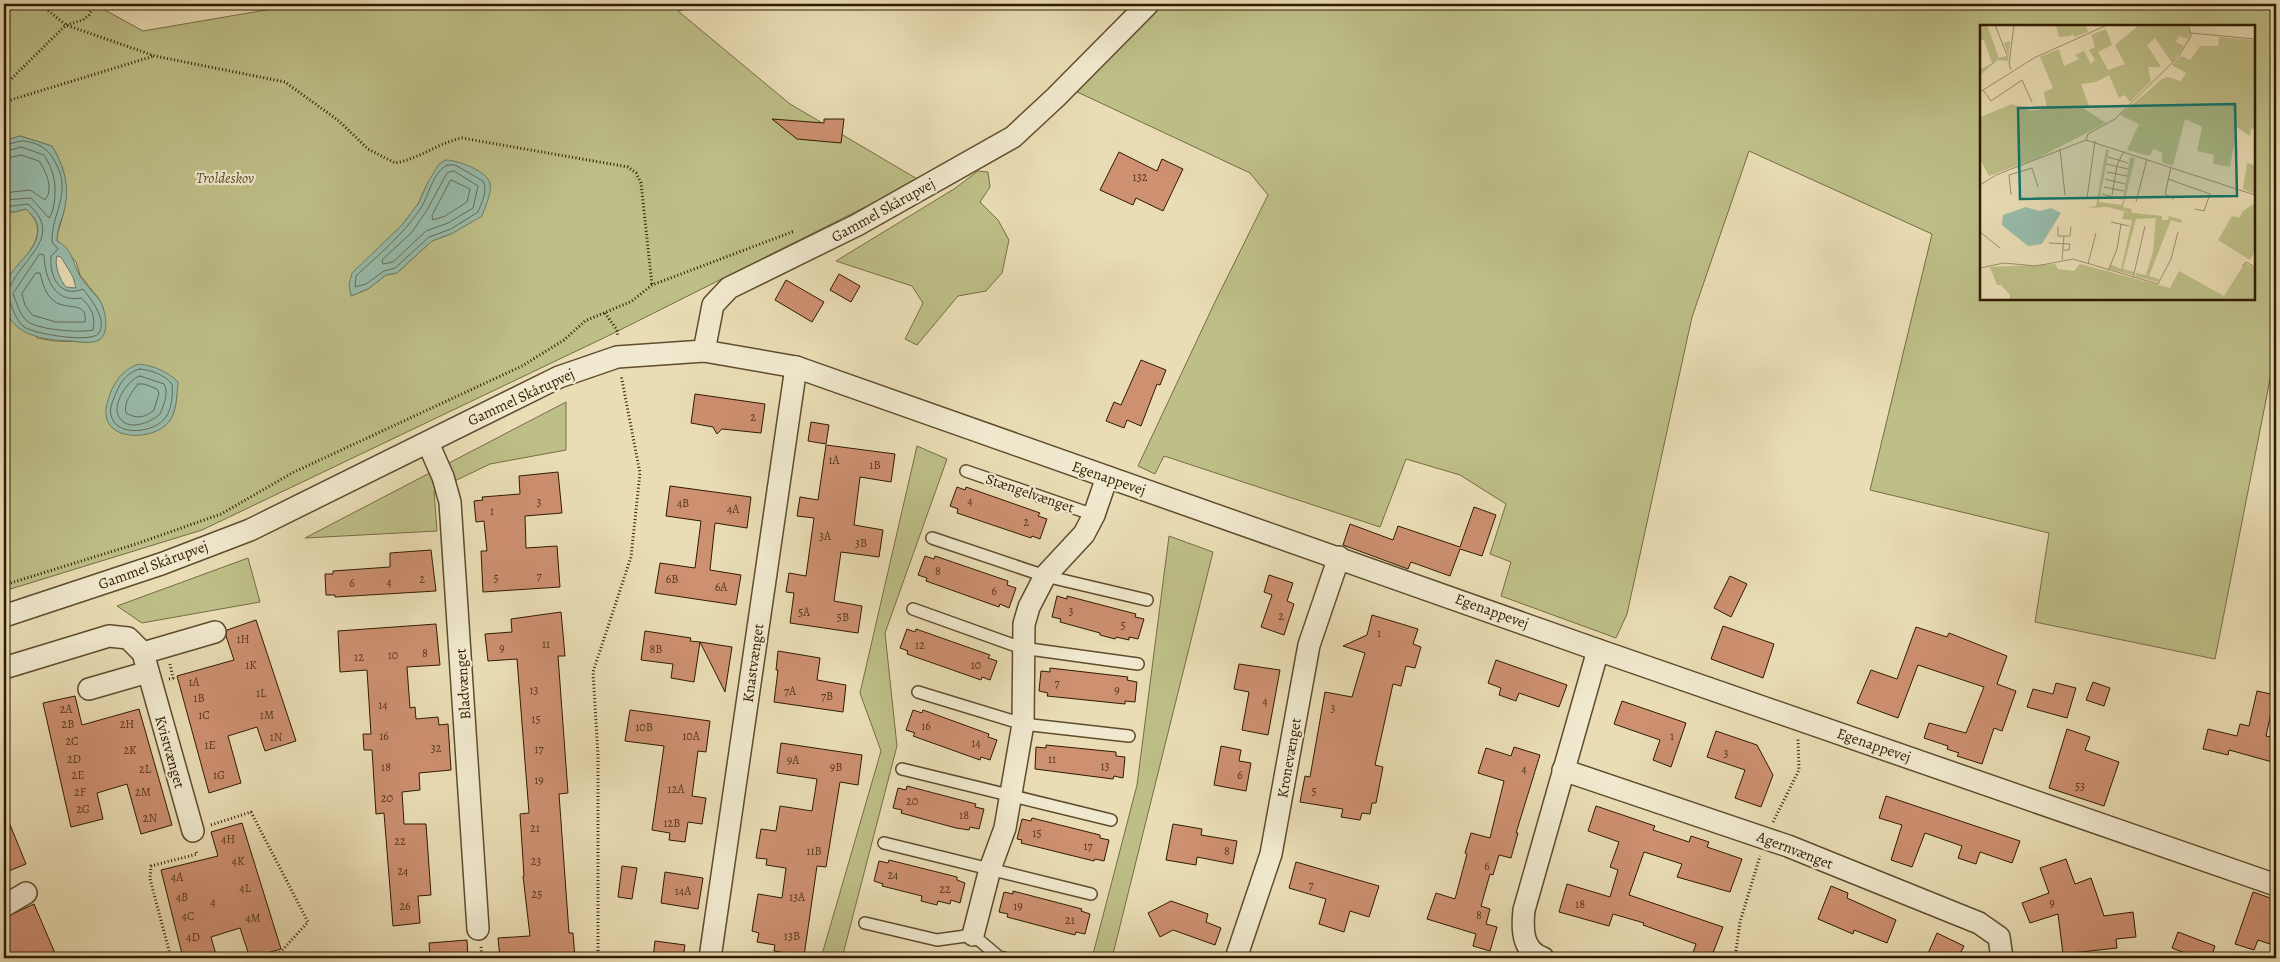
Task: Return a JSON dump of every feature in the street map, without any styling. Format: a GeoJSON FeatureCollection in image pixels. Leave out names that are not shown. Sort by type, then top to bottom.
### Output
{"type":"FeatureCollection","features":[{"type":"Feature","properties":{"kind":"street","name":"Gammel Skårupvej"},"geometry":{"type":"LineString","coordinates":[[4,616],[161,564],[250,530],[559,377],[704,351],[713,304],[730,288],[900,202],[1013,137],[1056,97],[1148,4]]}},
{"type":"Feature","properties":{"kind":"street","name":"Egenappevej"},"geometry":{"type":"LineString","coordinates":[[704,351],[796,367],[1339,557],[1598,650],[2276,885]]}},
{"type":"Feature","properties":{"kind":"street","name":"Knastvænget"},"geometry":{"type":"LineString","coordinates":[[710,958],[796,367]]}},
{"type":"Feature","properties":{"kind":"street","name":"Bladvænget"},"geometry":{"type":"LineString","coordinates":[[428,443],[443,477],[450,502],[478,929]]}},
{"type":"Feature","properties":{"kind":"street","name":"Stængelvænget"},"geometry":{"type":"LineString","coordinates":[[973,935],[990,869],[1005,828],[1009,795],[1023,724],[1022,648],[1024,624],[1045,576],[1084,534],[1094,515],[1106,477]]}},
{"type":"Feature","properties":{"kind":"street","name":"Kronevænget"},"geometry":{"type":"LineString","coordinates":[[1236,958],[1271,854],[1309,645],[1339,557]]}},
{"type":"Feature","properties":{"kind":"street"},"geometry":{"type":"LineString","coordinates":[[89,689],[145,662],[215,632]]}},
{"type":"Feature","properties":{"kind":"street"},"geometry":{"type":"LineString","coordinates":[[4,668],[109,636],[128,638],[145,662]]}},
{"type":"Feature","properties":{"kind":"street"},"geometry":{"type":"LineString","coordinates":[[1543,958],[1529,948],[1522,931],[1524,910],[1598,650]]}},
{"type":"Feature","properties":{"kind":"street","name":"Kvistvænget"},"geometry":{"type":"LineString","coordinates":[[145,662],[193,831]]}},
{"type":"Feature","properties":{"kind":"street","name":"Agernvænget"},"geometry":{"type":"LineString","coordinates":[[1563,770],[1788,846],[1979,923],[1999,937],[2002,958]]}},
{"type":"Feature","properties":{"kind":"street"},"geometry":{"type":"LineString","coordinates":[[4,906],[26,893]]}},
{"type":"Feature","properties":{"kind":"lane","name":"Stængelvænget"},"geometry":{"type":"LineString","coordinates":[[966,471],[1094,515]]}},
{"type":"Feature","properties":{"kind":"lane"},"geometry":{"type":"LineString","coordinates":[[932,538],[1045,576],[1147,600]]}},
{"type":"Feature","properties":{"kind":"lane"},"geometry":{"type":"LineString","coordinates":[[913,609],[1022,648],[1138,664]]}},
{"type":"Feature","properties":{"kind":"lane"},"geometry":{"type":"LineString","coordinates":[[918,692],[1023,724],[1129,736]]}},
{"type":"Feature","properties":{"kind":"lane"},"geometry":{"type":"LineString","coordinates":[[902,769],[1110,820]]}},
{"type":"Feature","properties":{"kind":"lane"},"geometry":{"type":"LineString","coordinates":[[884,843],[1091,894]]}},
{"type":"Feature","properties":{"kind":"lane"},"geometry":{"type":"LineString","coordinates":[[865,924],[937,940],[973,935],[999,957],[1004,958]]}},
{"type":"Feature","properties":{"kind":"path"},"geometry":{"type":"LineString","coordinates":[[40,4],[66,25],[155,56],[285,82],[339,121],[368,149],[395,164],[418,156],[448,141],[462,138],[628,167],[636,173],[641,183],[652,285]]}},
{"type":"Feature","properties":{"kind":"path"},"geometry":{"type":"LineString","coordinates":[[4,86],[66,25],[84,20],[95,4]]}},
{"type":"Feature","properties":{"kind":"path"},"geometry":{"type":"LineString","coordinates":[[4,102],[155,56]]}},
{"type":"Feature","properties":{"kind":"path"},"geometry":{"type":"LineString","coordinates":[[4,585],[136,544],[221,514],[294,472],[522,366],[564,340],[585,321],[632,301],[652,285],[792,232],[801,233],[816,246]]}},
{"type":"Feature","properties":{"kind":"path"},"geometry":{"type":"LineString","coordinates":[[605,313],[617,330],[616,367],[630,374]]}},
{"type":"Feature","properties":{"kind":"path"},"geometry":{"type":"LineString","coordinates":[[598,958],[598,755],[593,672],[631,558],[640,473],[622,381]]}},
{"type":"Feature","properties":{"kind":"path"},"geometry":{"type":"LineString","coordinates":[[171,958],[150,879],[152,866],[197,854],[193,831],[251,812],[308,922],[275,958]]}},
{"type":"Feature","properties":{"kind":"green space","name":"Troldeskov"},"geometry":{"type":"Polygon","coordinates":[[[4,4],[94,4],[143,31],[301,4],[707,4],[678,11],[790,104],[919,180],[612,334],[202,530],[4,591],[4,290],[37,338],[54,341],[89,342],[105,330],[103,308],[99,299],[80,275],[76,262],[57,241],[66,198],[66,189],[61,163],[57,155],[52,146],[20,136],[4,141],[4,4]],[[486,177],[428,182],[418,204],[402,225],[385,242],[351,296],[368,289],[386,275],[397,273],[432,241],[453,233],[489,195],[490,184],[486,177]],[[177,395],[106,417],[114,428],[122,433],[135,435],[154,432],[165,425],[173,415],[177,395]]]}},
{"type":"Feature","properties":{"kind":"green space"},"geometry":{"type":"Polygon","coordinates":[[[1159,4],[2276,4],[2276,349],[2215,659],[2035,622],[2049,533],[1870,490],[1932,234],[1749,151],[1692,317],[1627,614],[1616,638],[1501,596],[1511,562],[1490,554],[1506,504],[1460,475],[1406,459],[1380,527],[1164,456],[1155,474],[1138,466],[1214,304],[1268,195],[1250,173],[1073,90],[1159,4]]]}},
{"type":"Feature","properties":{"kind":"green space"},"geometry":{"type":"Polygon","coordinates":[[[978,171],[988,172],[990,187],[980,202],[998,220],[1009,240],[1002,273],[986,291],[958,296],[917,345],[905,339],[923,303],[912,286],[836,261],[954,189],[978,171]]]}},
{"type":"Feature","properties":{"kind":"green space"},"geometry":{"type":"Polygon","coordinates":[[[26,209],[37,225],[37,233],[31,250],[4,290],[4,211],[14,212],[26,209]]]}},
{"type":"Feature","properties":{"kind":"green space"},"geometry":{"type":"Polygon","coordinates":[[[566,402],[566,450],[490,464],[434,491],[437,531],[305,538],[566,402]]]}},
{"type":"Feature","properties":{"kind":"green space"},"geometry":{"type":"Polygon","coordinates":[[[917,446],[947,459],[885,633],[897,746],[842,958],[821,958],[881,751],[860,693],[917,446]]]}},
{"type":"Feature","properties":{"kind":"green space"},"geometry":{"type":"Polygon","coordinates":[[[1169,536],[1213,552],[1112,958],[1092,958],[1137,785],[1169,536]]]}},
{"type":"Feature","properties":{"kind":"green space"},"geometry":{"type":"Polygon","coordinates":[[[248,558],[260,602],[142,623],[117,606],[248,558]]]}},
{"type":"Feature","properties":{"kind":"water"},"geometry":{"type":"Polygon","coordinates":[[[20,136],[52,146],[57,155],[66,181],[66,199],[58,229],[57,241],[67,248],[81,278],[101,302],[105,313],[106,326],[103,337],[99,340],[82,342],[35,336],[24,332],[15,325],[9,316],[5,305],[4,290],[6,281],[30,250],[38,234],[37,224],[33,216],[26,209],[14,212],[4,211],[4,141],[20,136]],[[57,256],[56,260],[58,272],[66,287],[76,288],[73,277],[61,257],[57,256]]]}},
{"type":"Feature","properties":{"kind":"water"},"geometry":{"type":"Polygon","coordinates":[[[446,160],[471,167],[488,179],[490,192],[482,216],[453,233],[432,241],[397,273],[386,275],[368,289],[351,296],[349,285],[352,273],[402,225],[418,204],[439,164],[446,160]]]}},
{"type":"Feature","properties":{"kind":"water"},"geometry":{"type":"Polygon","coordinates":[[[139,364],[160,370],[178,382],[176,405],[171,419],[165,426],[146,434],[125,434],[109,424],[106,415],[107,405],[112,389],[120,377],[130,368],[139,364]]]}},
{"type":"Feature","properties":{"kind":"building"},"geometry":{"type":"Polygon","coordinates":[[[772,119],[824,123],[824,119],[844,119],[841,143],[797,139],[772,119]]]}},
{"type":"Feature","properties":{"kind":"building"},"geometry":{"type":"Polygon","coordinates":[[[1119,152],[1157,171],[1162,159],[1183,169],[1163,211],[1136,198],[1133,205],[1100,190],[1119,152]]]}},
{"type":"Feature","properties":{"kind":"building"},"geometry":{"type":"Polygon","coordinates":[[[839,274],[860,286],[851,302],[830,290],[839,274]]]}},
{"type":"Feature","properties":{"kind":"building"},"geometry":{"type":"Polygon","coordinates":[[[786,280],[824,302],[812,322],[775,300],[786,280]]]}},
{"type":"Feature","properties":{"kind":"building"},"geometry":{"type":"Polygon","coordinates":[[[1141,360],[1166,370],[1160,385],[1157,384],[1141,426],[1127,420],[1124,428],[1106,421],[1114,402],[1121,405],[1141,360]]]}},
{"type":"Feature","properties":{"kind":"building"},"geometry":{"type":"Polygon","coordinates":[[[695,394],[765,404],[761,433],[722,429],[717,434],[713,427],[691,423],[695,394]]]}},
{"type":"Feature","properties":{"kind":"building"},"geometry":{"type":"Polygon","coordinates":[[[811,422],[829,425],[826,444],[808,441],[811,422]]]}},
{"type":"Feature","properties":{"kind":"building"},"geometry":{"type":"Polygon","coordinates":[[[826,445],[895,454],[891,482],[860,477],[854,525],[883,530],[879,557],[841,552],[834,601],[862,606],[858,633],[790,623],[794,593],[786,592],[789,573],[806,576],[814,518],[797,516],[800,497],[818,500],[826,445]]]}},
{"type":"Feature","properties":{"kind":"building"},"geometry":{"type":"Polygon","coordinates":[[[558,472],[562,513],[525,516],[526,548],[557,546],[560,587],[483,592],[481,551],[487,551],[484,521],[476,522],[474,501],[483,500],[482,497],[520,494],[519,476],[558,472]]]}},
{"type":"Feature","properties":{"kind":"building"},"geometry":{"type":"Polygon","coordinates":[[[670,486],[751,497],[747,528],[715,523],[710,570],[741,575],[736,605],[655,593],[660,563],[695,568],[701,521],[666,516],[670,486]]]}},
{"type":"Feature","properties":{"kind":"building"},"geometry":{"type":"Polygon","coordinates":[[[957,487],[965,490],[966,487],[1040,513],[1038,516],[1047,519],[1040,539],[1032,536],[1031,538],[957,513],[958,509],[950,506],[957,487]]]}},
{"type":"Feature","properties":{"kind":"building"},"geometry":{"type":"Polygon","coordinates":[[[1474,507],[1496,515],[1482,556],[1460,549],[1450,576],[1411,562],[1408,569],[1343,545],[1350,524],[1393,540],[1398,526],[1460,547],[1474,507]]]}},
{"type":"Feature","properties":{"kind":"building"},"geometry":{"type":"Polygon","coordinates":[[[431,550],[436,591],[335,597],[335,595],[326,595],[325,574],[333,574],[333,571],[390,567],[390,553],[431,550]]]}},
{"type":"Feature","properties":{"kind":"building"},"geometry":{"type":"Polygon","coordinates":[[[925,556],[934,559],[935,556],[1008,581],[1007,585],[1016,588],[1009,608],[1000,604],[999,607],[926,581],[927,578],[918,575],[925,556]]]}},
{"type":"Feature","properties":{"kind":"building"},"geometry":{"type":"Polygon","coordinates":[[[1269,575],[1293,583],[1287,601],[1294,604],[1284,635],[1261,627],[1272,595],[1264,592],[1269,575]]]}},
{"type":"Feature","properties":{"kind":"building"},"geometry":{"type":"Polygon","coordinates":[[[1730,576],[1747,584],[1731,617],[1714,608],[1730,576]]]}},
{"type":"Feature","properties":{"kind":"building"},"geometry":{"type":"Polygon","coordinates":[[[1057,596],[1067,599],[1067,596],[1136,614],[1135,617],[1144,619],[1138,639],[1129,637],[1129,640],[1116,637],[1115,639],[1060,622],[1061,619],[1052,617],[1057,596]]]}},
{"type":"Feature","properties":{"kind":"building"},"geometry":{"type":"Polygon","coordinates":[[[561,612],[565,656],[558,656],[568,793],[559,794],[569,933],[573,933],[575,958],[500,958],[498,938],[530,936],[523,876],[520,814],[529,813],[517,659],[488,661],[485,634],[512,632],[511,619],[561,612]]]}},
{"type":"Feature","properties":{"kind":"building"},"geometry":{"type":"Polygon","coordinates":[[[1372,615],[1418,629],[1413,644],[1421,647],[1415,668],[1406,666],[1401,686],[1393,684],[1375,765],[1383,767],[1376,803],[1372,803],[1370,814],[1362,813],[1360,820],[1341,817],[1343,809],[1300,802],[1305,776],[1310,777],[1325,692],[1352,697],[1365,653],[1343,646],[1367,635],[1372,615]]]}},
{"type":"Feature","properties":{"kind":"building"},"geometry":{"type":"Polygon","coordinates":[[[256,620],[296,741],[265,751],[257,727],[228,736],[241,783],[209,793],[177,676],[234,660],[226,636],[227,630],[256,620]]]}},
{"type":"Feature","properties":{"kind":"building"},"geometry":{"type":"Polygon","coordinates":[[[436,624],[440,665],[407,667],[410,708],[415,707],[416,719],[438,717],[439,725],[448,724],[451,770],[419,773],[420,790],[402,792],[404,824],[426,824],[431,895],[418,896],[420,923],[393,926],[384,813],[376,814],[372,750],[364,750],[363,734],[371,734],[367,670],[340,672],[338,631],[436,624]]]}},
{"type":"Feature","properties":{"kind":"building"},"geometry":{"type":"Polygon","coordinates":[[[1723,626],[1774,644],[1763,678],[1711,659],[1723,626]]]}},
{"type":"Feature","properties":{"kind":"building"},"geometry":{"type":"Polygon","coordinates":[[[1916,627],[1947,637],[1949,633],[2007,656],[1997,684],[2016,691],[2002,731],[1994,728],[1982,764],[1957,756],[1959,753],[1947,749],[1948,746],[1924,738],[1929,723],[1966,733],[1984,687],[1918,665],[1898,718],[1857,703],[1871,670],[1897,679],[1916,627]]]}},
{"type":"Feature","properties":{"kind":"building"},"geometry":{"type":"Polygon","coordinates":[[[907,629],[915,632],[916,629],[990,655],[988,658],[997,661],[990,680],[982,677],[981,680],[907,654],[908,651],[900,648],[907,629]]]}},
{"type":"Feature","properties":{"kind":"building"},"geometry":{"type":"Polygon","coordinates":[[[645,631],[691,638],[690,641],[700,642],[694,682],[671,678],[673,664],[641,660],[645,631]]]}},
{"type":"Feature","properties":{"kind":"building"},"geometry":{"type":"Polygon","coordinates":[[[700,642],[732,647],[725,692],[700,642]]]}},
{"type":"Feature","properties":{"kind":"building"},"geometry":{"type":"Polygon","coordinates":[[[778,651],[820,658],[817,680],[846,685],[843,712],[774,702],[778,651]]]}},
{"type":"Feature","properties":{"kind":"building"},"geometry":{"type":"Polygon","coordinates":[[[1496,660],[1567,685],[1559,707],[1519,693],[1516,701],[1499,695],[1501,688],[1488,683],[1496,660]]]}},
{"type":"Feature","properties":{"kind":"building"},"geometry":{"type":"Polygon","coordinates":[[[1239,664],[1280,670],[1268,735],[1242,730],[1249,692],[1234,689],[1239,664]]]}},
{"type":"Feature","properties":{"kind":"building"},"geometry":{"type":"Polygon","coordinates":[[[1050,668],[1128,677],[1127,680],[1137,682],[1135,702],[1125,701],[1125,704],[1047,696],[1048,693],[1039,691],[1041,671],[1050,672],[1050,668]]]}},
{"type":"Feature","properties":{"kind":"building"},"geometry":{"type":"Polygon","coordinates":[[[2093,682],[2110,688],[2104,706],[2086,700],[2093,682]]]}},
{"type":"Feature","properties":{"kind":"building"},"geometry":{"type":"Polygon","coordinates":[[[2056,683],[2076,688],[2067,718],[2027,707],[2033,689],[2053,694],[2056,683]]]}},
{"type":"Feature","properties":{"kind":"building"},"geometry":{"type":"Polygon","coordinates":[[[2257,691],[2275,695],[2266,736],[2276,738],[2276,763],[2229,750],[2228,755],[2203,749],[2208,729],[2237,736],[2240,724],[2249,726],[2257,691]]]}},
{"type":"Feature","properties":{"kind":"building"},"geometry":{"type":"Polygon","coordinates":[[[75,696],[82,725],[139,709],[172,825],[141,834],[127,784],[97,793],[103,819],[71,827],[43,703],[75,696]]]}},
{"type":"Feature","properties":{"kind":"building"},"geometry":{"type":"Polygon","coordinates":[[[1622,701],[1686,723],[1671,767],[1653,760],[1660,740],[1614,724],[1622,701]]]}},
{"type":"Feature","properties":{"kind":"building"},"geometry":{"type":"Polygon","coordinates":[[[630,710],[710,721],[706,752],[698,751],[692,796],[706,798],[702,824],[688,822],[685,842],[669,840],[670,833],[652,830],[664,746],[625,741],[630,710]]]}},
{"type":"Feature","properties":{"kind":"building"},"geometry":{"type":"Polygon","coordinates":[[[913,710],[922,713],[923,710],[989,734],[988,737],[997,740],[990,760],[981,757],[980,760],[913,736],[915,733],[906,730],[913,710]]]}},
{"type":"Feature","properties":{"kind":"building"},"geometry":{"type":"Polygon","coordinates":[[[2067,729],[2090,737],[2085,750],[2119,762],[2104,806],[2049,788],[2067,729]]]}},
{"type":"Feature","properties":{"kind":"building"},"geometry":{"type":"Polygon","coordinates":[[[1716,731],[1757,745],[1773,775],[1761,807],[1735,798],[1745,770],[1707,757],[1716,731]]]}},
{"type":"Feature","properties":{"kind":"building"},"geometry":{"type":"Polygon","coordinates":[[[781,743],[862,755],[858,785],[840,782],[826,867],[817,866],[804,956],[774,951],[775,945],[757,942],[759,933],[752,931],[758,894],[782,898],[786,868],[766,865],[767,859],[756,858],[761,829],[776,831],[780,806],[812,811],[817,779],[777,773],[781,743]]]}},
{"type":"Feature","properties":{"kind":"building"},"geometry":{"type":"Polygon","coordinates":[[[1046,745],[1116,752],[1116,756],[1125,757],[1123,778],[1114,776],[1113,779],[1035,769],[1036,747],[1046,748],[1046,745]]]}},
{"type":"Feature","properties":{"kind":"building"},"geometry":{"type":"Polygon","coordinates":[[[1221,746],[1241,750],[1239,761],[1251,763],[1246,791],[1214,785],[1221,746]]]}},
{"type":"Feature","properties":{"kind":"building"},"geometry":{"type":"Polygon","coordinates":[[[1514,747],[1540,755],[1516,833],[1518,833],[1511,858],[1499,855],[1493,875],[1490,874],[1481,906],[1490,909],[1486,924],[1497,927],[1490,951],[1473,946],[1476,934],[1427,919],[1436,893],[1455,899],[1471,833],[1490,838],[1504,781],[1478,773],[1486,748],[1511,756],[1514,747]]]}},
{"type":"Feature","properties":{"kind":"building"},"geometry":{"type":"Polygon","coordinates":[[[907,786],[976,804],[975,807],[984,809],[979,829],[970,827],[969,830],[956,828],[901,813],[902,810],[893,808],[898,788],[906,790],[907,786]]]}},
{"type":"Feature","properties":{"kind":"building"},"geometry":{"type":"Polygon","coordinates":[[[1886,796],[2020,841],[2012,863],[1980,852],[1976,864],[1958,858],[1962,846],[1925,833],[1912,867],[1891,860],[1902,825],[1879,818],[1886,796]]]}},
{"type":"Feature","properties":{"kind":"building"},"geometry":{"type":"Polygon","coordinates":[[[1596,806],[1655,826],[1653,830],[1689,842],[1691,836],[1709,842],[1707,847],[1742,859],[1730,892],[1677,877],[1682,864],[1644,852],[1629,895],[1723,927],[1711,958],[1691,958],[1696,944],[1643,925],[1644,923],[1613,914],[1609,926],[1559,912],[1567,884],[1610,897],[1618,870],[1610,867],[1619,842],[1588,831],[1596,806]]]}},
{"type":"Feature","properties":{"kind":"building"},"geometry":{"type":"Polygon","coordinates":[[[4,810],[26,864],[4,873],[4,810]]]}},
{"type":"Feature","properties":{"kind":"building"},"geometry":{"type":"Polygon","coordinates":[[[1032,818],[1100,835],[1100,838],[1109,840],[1104,861],[1095,859],[1094,861],[1021,843],[1022,840],[1017,839],[1022,819],[1031,821],[1032,818]]]}},
{"type":"Feature","properties":{"kind":"building"},"geometry":{"type":"Polygon","coordinates":[[[242,823],[281,949],[250,958],[240,928],[211,937],[217,958],[183,958],[161,870],[218,856],[211,832],[242,823]]]}},
{"type":"Feature","properties":{"kind":"building"},"geometry":{"type":"Polygon","coordinates":[[[1173,824],[1202,829],[1201,835],[1237,841],[1233,864],[1197,857],[1196,865],[1166,860],[1173,824]]]}},
{"type":"Feature","properties":{"kind":"building"},"geometry":{"type":"Polygon","coordinates":[[[2066,859],[2075,884],[2091,878],[2104,916],[2133,912],[2136,937],[2116,939],[2117,948],[2063,954],[2058,914],[2030,923],[2022,903],[2049,893],[2040,868],[2066,859]]]}},
{"type":"Feature","properties":{"kind":"building"},"geometry":{"type":"Polygon","coordinates":[[[889,860],[957,877],[957,880],[965,883],[960,903],[951,900],[950,904],[938,901],[937,905],[921,901],[922,896],[882,886],[883,884],[874,881],[879,861],[888,863],[889,860]]]}},
{"type":"Feature","properties":{"kind":"building"},"geometry":{"type":"Polygon","coordinates":[[[1296,862],[1379,886],[1369,917],[1350,911],[1344,932],[1319,924],[1326,899],[1289,888],[1296,862]]]}},
{"type":"Feature","properties":{"kind":"building"},"geometry":{"type":"Polygon","coordinates":[[[622,866],[637,868],[632,899],[618,897],[622,866]]]}},
{"type":"Feature","properties":{"kind":"building"},"geometry":{"type":"Polygon","coordinates":[[[665,872],[703,878],[698,909],[661,903],[665,872]]]}},
{"type":"Feature","properties":{"kind":"building"},"geometry":{"type":"Polygon","coordinates":[[[1831,886],[1848,893],[1847,898],[1896,920],[1887,943],[1854,930],[1853,934],[1818,919],[1831,886]]]}},
{"type":"Feature","properties":{"kind":"building"},"geometry":{"type":"Polygon","coordinates":[[[1013,891],[1082,909],[1081,911],[1090,914],[1085,934],[1076,932],[1075,935],[1007,917],[1008,914],[999,912],[1004,892],[1013,894],[1013,891]]]}},
{"type":"Feature","properties":{"kind":"building"},"geometry":{"type":"Polygon","coordinates":[[[2253,892],[2276,900],[2276,946],[2258,940],[2254,950],[2235,944],[2253,892]]]}},
{"type":"Feature","properties":{"kind":"building"},"geometry":{"type":"Polygon","coordinates":[[[1171,901],[1208,914],[1206,922],[1221,928],[1215,945],[1173,930],[1160,937],[1148,913],[1171,901]]]}},
{"type":"Feature","properties":{"kind":"building"},"geometry":{"type":"Polygon","coordinates":[[[34,904],[57,958],[4,958],[4,918],[34,904]]]}},
{"type":"Feature","properties":{"kind":"building"},"geometry":{"type":"Polygon","coordinates":[[[2178,932],[2215,946],[2211,958],[2198,958],[2172,948],[2178,932]]]}},
{"type":"Feature","properties":{"kind":"building"},"geometry":{"type":"Polygon","coordinates":[[[1937,933],[1964,946],[1958,958],[1926,958],[1937,933]]]}},
{"type":"Feature","properties":{"kind":"building"},"geometry":{"type":"Polygon","coordinates":[[[467,940],[468,958],[430,958],[429,943],[467,940]]]}},
{"type":"Feature","properties":{"kind":"building"},"geometry":{"type":"Polygon","coordinates":[[[655,941],[685,945],[683,958],[653,958],[655,941]]]}}]}
